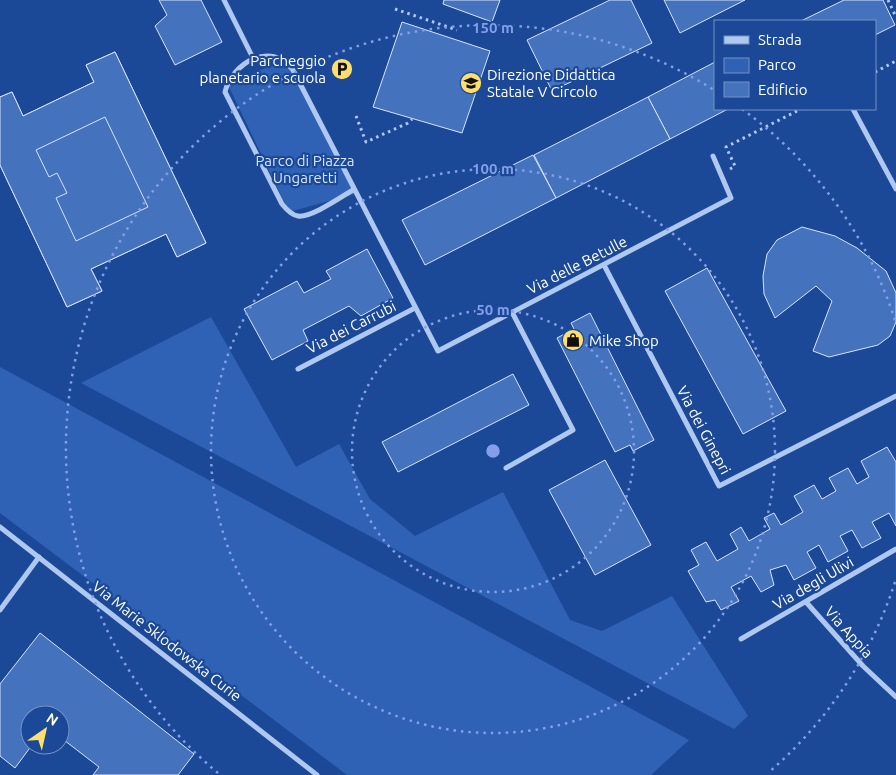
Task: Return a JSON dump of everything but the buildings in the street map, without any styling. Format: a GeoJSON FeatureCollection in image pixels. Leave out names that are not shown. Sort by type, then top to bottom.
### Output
{"type":"FeatureCollection","features":[{"type":"Feature","properties":{"kind":"street"},"geometry":{"type":"LineString","coordinates":[[224,0],[253,58],[233,75],[227,83],[225,92],[282,204],[289,212],[298,216],[310,214],[353,190]]}},
{"type":"Feature","properties":{"kind":"street","name":"Via delle Betulle"},"geometry":{"type":"LineString","coordinates":[[253,58],[272,55],[286,60],[293,70],[353,190],[438,351],[732,198],[713,156]]}},
{"type":"Feature","properties":{"kind":"street"},"geometry":{"type":"LineString","coordinates":[[854,110],[896,189]]}},
{"type":"Feature","properties":{"kind":"street","name":"Via dei Ginepri"},"geometry":{"type":"LineString","coordinates":[[604,265],[718,486],[896,396]]}},
{"type":"Feature","properties":{"kind":"street","name":"Via dei Carrubi"},"geometry":{"type":"LineString","coordinates":[[298,369],[415,308]]}},
{"type":"Feature","properties":{"kind":"street"},"geometry":{"type":"LineString","coordinates":[[506,468],[573,430],[512,312]]}},
{"type":"Feature","properties":{"kind":"street","name":"Via Marie Sklodowska Curie"},"geometry":{"type":"LineString","coordinates":[[0,528],[318,775]]}},
{"type":"Feature","properties":{"kind":"street","name":"Via degli Ulivi"},"geometry":{"type":"LineString","coordinates":[[741,639],[896,549]]}},
{"type":"Feature","properties":{"kind":"street"},"geometry":{"type":"LineString","coordinates":[[0,610],[39,557]]}},
{"type":"Feature","properties":{"kind":"street","name":"Via Appia"},"geometry":{"type":"LineString","coordinates":[[806,602],[862,666],[896,697]]}},
{"type":"Feature","properties":{"kind":"path"},"geometry":{"type":"LineString","coordinates":[[888,0],[896,17]]}},
{"type":"Feature","properties":{"kind":"path"},"geometry":{"type":"LineString","coordinates":[[396,9],[457,30]]}},
{"type":"Feature","properties":{"kind":"path"},"geometry":{"type":"LineString","coordinates":[[876,71],[896,61]]}},
{"type":"Feature","properties":{"kind":"path"},"geometry":{"type":"LineString","coordinates":[[721,174],[735,166],[726,147],[799,110]]}},
{"type":"Feature","properties":{"kind":"path"},"geometry":{"type":"LineString","coordinates":[[356,116],[366,142],[408,123],[412,118]]}},
{"type":"Feature","properties":{"kind":"green space","name":"Parco di Piazza Ungaretti"},"geometry":{"type":"Polygon","coordinates":[[[286,60],[355,194],[289,212],[227,83],[286,60]]]}},
{"type":"Feature","properties":{"kind":"green space"},"geometry":{"type":"Polygon","coordinates":[[[211,317],[296,467],[339,444],[370,499],[415,536],[503,492],[570,620],[602,631],[672,596],[748,716],[734,729],[81,383],[211,317]]]}},
{"type":"Feature","properties":{"kind":"green space"},"geometry":{"type":"Polygon","coordinates":[[[0,367],[689,740],[651,775],[347,775],[0,513],[0,367]]]}},
{"type":"Feature","properties":{"kind":"place","name":"Parcheggio planetario e scuola"},"geometry":{"type":"Point","coordinates":[342,69]}},
{"type":"Feature","properties":{"kind":"place","name":"Direzione Didattica Statale V Circolo"},"geometry":{"type":"Point","coordinates":[471,83]}},
{"type":"Feature","properties":{"kind":"place","name":"Mike Shop"},"geometry":{"type":"Point","coordinates":[573,340]}}]}
